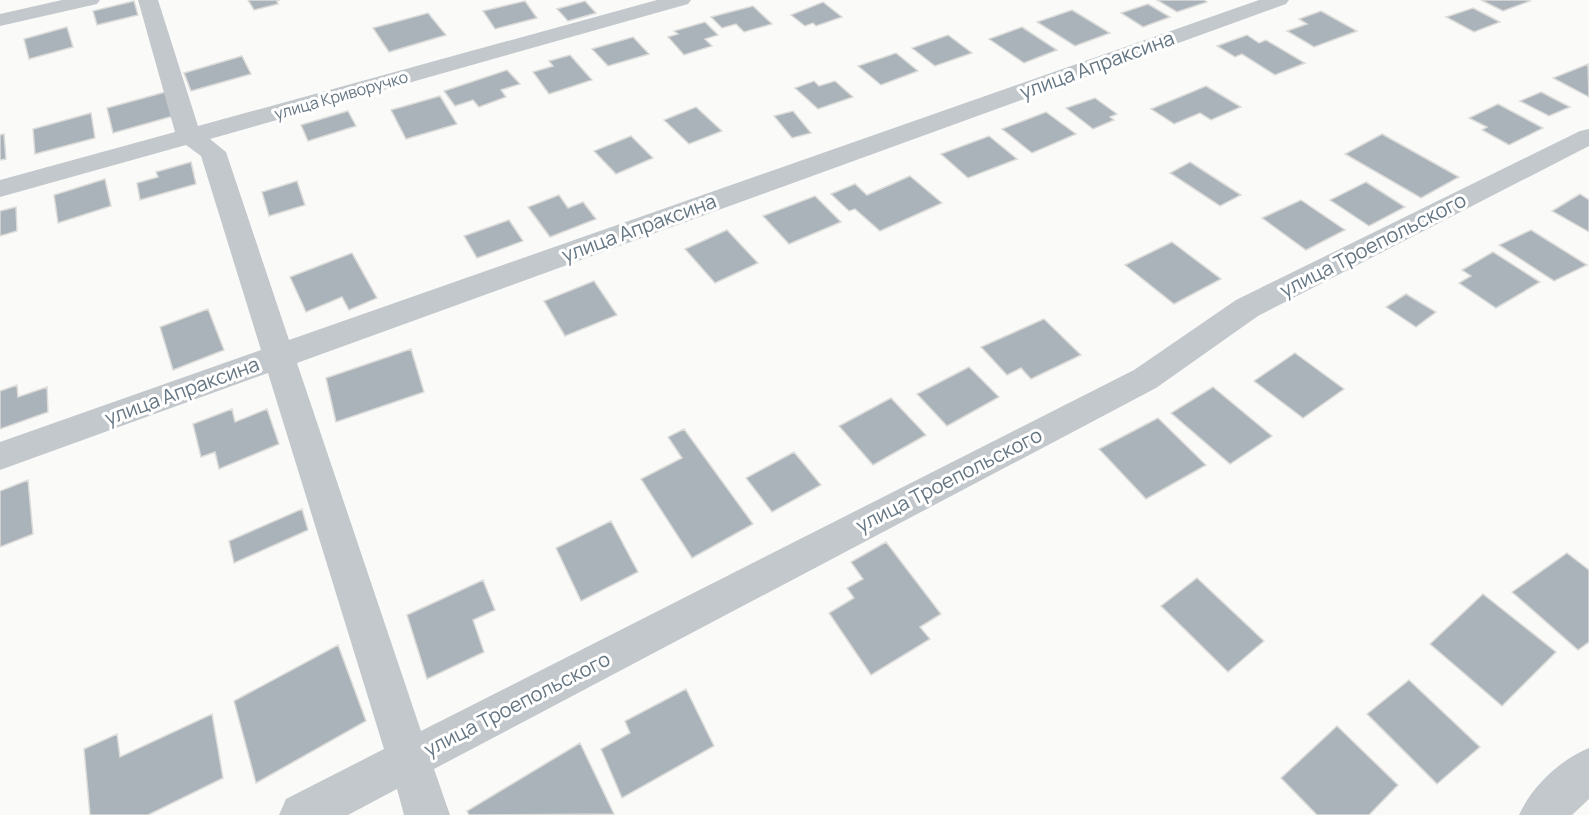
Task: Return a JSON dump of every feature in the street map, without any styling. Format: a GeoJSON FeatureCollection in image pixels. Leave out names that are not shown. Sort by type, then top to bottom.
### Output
{"type":"FeatureCollection","features":[{"type":"Feature","properties":{"kind":"street"},"geometry":{"type":"LineString","coordinates":[[0,20],[90,0]]}},
{"type":"Feature","properties":{"kind":"street"},"geometry":{"type":"LineString","coordinates":[[148,0],[189,136],[213,152],[277,357],[427,815]]}},
{"type":"Feature","properties":{"kind":"street","name":"улица Криворучко"},"geometry":{"type":"LineString","coordinates":[[0,189],[681,0]]}},
{"type":"Feature","properties":{"kind":"street","name":"улица Апраксина"},"geometry":{"type":"LineString","coordinates":[[0,456],[1279,0]]}},
{"type":"Feature","properties":{"kind":"street","name":"улица Троепольского"},"geometry":{"type":"LineString","coordinates":[[302,815],[1145,379],[1247,308],[1589,136]]}},
{"type":"Feature","properties":{"kind":"street"},"geometry":{"type":"LineString","coordinates":[[1542,815],[1559,796],[1589,770]]}},
{"type":"Feature","properties":{"kind":"building"},"geometry":{"type":"Polygon","coordinates":[[[248,0],[280,0],[277,1],[278,4],[254,10],[248,0]]]}},
{"type":"Feature","properties":{"kind":"building"},"geometry":{"type":"Polygon","coordinates":[[[1157,0],[1204,0],[1207,2],[1177,12],[1157,0]]]}},
{"type":"Feature","properties":{"kind":"building"},"geometry":{"type":"Polygon","coordinates":[[[1481,0],[1527,0],[1530,1],[1503,11],[1481,0]]]}},
{"type":"Feature","properties":{"kind":"building"},"geometry":{"type":"Polygon","coordinates":[[[134,1],[138,15],[97,25],[93,11],[134,1]]]}},
{"type":"Feature","properties":{"kind":"building"},"geometry":{"type":"Polygon","coordinates":[[[525,1],[537,18],[495,29],[483,11],[525,1]]]}},
{"type":"Feature","properties":{"kind":"building"},"geometry":{"type":"Polygon","coordinates":[[[585,1],[596,13],[568,21],[557,9],[585,1]]]}},
{"type":"Feature","properties":{"kind":"building"},"geometry":{"type":"Polygon","coordinates":[[[823,2],[842,17],[816,26],[813,23],[805,26],[791,15],[823,2]]]}},
{"type":"Feature","properties":{"kind":"building"},"geometry":{"type":"Polygon","coordinates":[[[1148,4],[1170,17],[1143,27],[1121,13],[1148,4]]]}},
{"type":"Feature","properties":{"kind":"building"},"geometry":{"type":"Polygon","coordinates":[[[753,6],[772,24],[744,32],[736,24],[722,28],[711,17],[753,6]]]}},
{"type":"Feature","properties":{"kind":"building"},"geometry":{"type":"Polygon","coordinates":[[[1473,8],[1500,22],[1474,32],[1446,17],[1473,8]]]}},
{"type":"Feature","properties":{"kind":"building"},"geometry":{"type":"Polygon","coordinates":[[[1072,10],[1110,33],[1075,46],[1037,22],[1072,10]]]}},
{"type":"Feature","properties":{"kind":"building"},"geometry":{"type":"Polygon","coordinates":[[[1321,11],[1357,31],[1314,47],[1287,31],[1307,24],[1299,19],[1321,11]]]}},
{"type":"Feature","properties":{"kind":"building"},"geometry":{"type":"Polygon","coordinates":[[[428,13],[446,35],[389,52],[373,28],[428,13]]]}},
{"type":"Feature","properties":{"kind":"building"},"geometry":{"type":"Polygon","coordinates":[[[705,22],[718,35],[705,39],[712,46],[684,55],[668,37],[678,34],[674,31],[705,22]]]}},
{"type":"Feature","properties":{"kind":"building"},"geometry":{"type":"Polygon","coordinates":[[[67,27],[73,47],[29,59],[24,39],[67,27]]]}},
{"type":"Feature","properties":{"kind":"building"},"geometry":{"type":"Polygon","coordinates":[[[1022,27],[1057,50],[1024,63],[989,39],[1022,27]]]}},
{"type":"Feature","properties":{"kind":"building"},"geometry":{"type":"Polygon","coordinates":[[[948,35],[972,53],[935,66],[912,48],[948,35]]]}},
{"type":"Feature","properties":{"kind":"building"},"geometry":{"type":"Polygon","coordinates":[[[1247,35],[1259,43],[1266,40],[1305,63],[1275,75],[1242,54],[1235,57],[1217,46],[1247,35]]]}},
{"type":"Feature","properties":{"kind":"building"},"geometry":{"type":"Polygon","coordinates":[[[633,37],[649,54],[608,66],[592,49],[633,37]]]}},
{"type":"Feature","properties":{"kind":"building"},"geometry":{"type":"Polygon","coordinates":[[[896,53],[918,71],[881,85],[858,66],[896,53]]]}},
{"type":"Feature","properties":{"kind":"building"},"geometry":{"type":"Polygon","coordinates":[[[570,55],[592,80],[549,94],[533,72],[553,66],[549,61],[570,55]]]}},
{"type":"Feature","properties":{"kind":"building"},"geometry":{"type":"Polygon","coordinates":[[[242,56],[251,74],[191,91],[184,73],[242,56]]]}},
{"type":"Feature","properties":{"kind":"building"},"geometry":{"type":"Polygon","coordinates":[[[1588,64],[1589,97],[1553,78],[1588,64]]]}},
{"type":"Feature","properties":{"kind":"building"},"geometry":{"type":"Polygon","coordinates":[[[507,70],[520,84],[501,90],[506,97],[479,107],[473,100],[455,106],[444,91],[507,70]]]}},
{"type":"Feature","properties":{"kind":"building"},"geometry":{"type":"Polygon","coordinates":[[[814,81],[819,86],[835,81],[853,97],[818,109],[795,88],[814,81]]]}},
{"type":"Feature","properties":{"kind":"building"},"geometry":{"type":"Polygon","coordinates":[[[1206,86],[1241,107],[1211,120],[1200,113],[1174,124],[1151,109],[1206,86]]]}},
{"type":"Feature","properties":{"kind":"building"},"geometry":{"type":"Polygon","coordinates":[[[169,91],[177,115],[113,133],[107,108],[169,91]]]}},
{"type":"Feature","properties":{"kind":"building"},"geometry":{"type":"Polygon","coordinates":[[[1541,92],[1570,107],[1549,116],[1520,101],[1541,92]]]}},
{"type":"Feature","properties":{"kind":"building"},"geometry":{"type":"Polygon","coordinates":[[[440,96],[457,124],[406,139],[391,110],[440,96]]]}},
{"type":"Feature","properties":{"kind":"building"},"geometry":{"type":"Polygon","coordinates":[[[1095,98],[1117,114],[1110,117],[1114,120],[1093,129],[1066,108],[1095,98]]]}},
{"type":"Feature","properties":{"kind":"building"},"geometry":{"type":"Polygon","coordinates":[[[1498,104],[1543,128],[1509,145],[1482,130],[1487,127],[1469,118],[1498,104]]]}},
{"type":"Feature","properties":{"kind":"building"},"geometry":{"type":"Polygon","coordinates":[[[696,107],[722,131],[689,144],[664,120],[696,107]]]}},
{"type":"Feature","properties":{"kind":"building"},"geometry":{"type":"Polygon","coordinates":[[[348,111],[356,126],[308,141],[301,125],[348,111]]]}},
{"type":"Feature","properties":{"kind":"building"},"geometry":{"type":"Polygon","coordinates":[[[793,111],[811,133],[792,138],[774,116],[793,111]]]}},
{"type":"Feature","properties":{"kind":"building"},"geometry":{"type":"Polygon","coordinates":[[[1046,112],[1076,134],[1032,153],[1002,129],[1046,112]]]}},
{"type":"Feature","properties":{"kind":"building"},"geometry":{"type":"Polygon","coordinates":[[[91,113],[95,138],[35,154],[33,129],[91,113]]]}},
{"type":"Feature","properties":{"kind":"building"},"geometry":{"type":"Polygon","coordinates":[[[4,134],[6,159],[0,160],[0,135],[4,134]]]}},
{"type":"Feature","properties":{"kind":"building"},"geometry":{"type":"Polygon","coordinates":[[[1382,134],[1459,177],[1421,198],[1345,154],[1382,134]]]}},
{"type":"Feature","properties":{"kind":"building"},"geometry":{"type":"Polygon","coordinates":[[[631,136],[653,158],[616,174],[594,151],[631,136]]]}},
{"type":"Feature","properties":{"kind":"building"},"geometry":{"type":"Polygon","coordinates":[[[989,136],[1017,159],[968,178],[941,154],[989,136]]]}},
{"type":"Feature","properties":{"kind":"building"},"geometry":{"type":"Polygon","coordinates":[[[191,162],[196,184],[140,200],[137,183],[158,177],[156,172],[191,162]]]}},
{"type":"Feature","properties":{"kind":"building"},"geometry":{"type":"Polygon","coordinates":[[[1190,162],[1241,195],[1220,206],[1170,173],[1190,162]]]}},
{"type":"Feature","properties":{"kind":"building"},"geometry":{"type":"Polygon","coordinates":[[[910,176],[942,203],[880,231],[855,209],[849,211],[831,194],[855,184],[867,195],[910,176]]]}},
{"type":"Feature","properties":{"kind":"building"},"geometry":{"type":"Polygon","coordinates":[[[105,179],[111,206],[58,223],[54,195],[105,179]]]}},
{"type":"Feature","properties":{"kind":"building"},"geometry":{"type":"Polygon","coordinates":[[[297,181],[305,205],[269,216],[262,192],[297,181]]]}},
{"type":"Feature","properties":{"kind":"building"},"geometry":{"type":"Polygon","coordinates":[[[1366,182],[1405,207],[1369,226],[1330,200],[1366,182]]]}},
{"type":"Feature","properties":{"kind":"building"},"geometry":{"type":"Polygon","coordinates":[[[1580,194],[1589,200],[1589,232],[1552,211],[1580,194]]]}},
{"type":"Feature","properties":{"kind":"building"},"geometry":{"type":"Polygon","coordinates":[[[559,195],[568,208],[583,202],[596,219],[550,237],[528,207],[559,195]]]}},
{"type":"Feature","properties":{"kind":"building"},"geometry":{"type":"Polygon","coordinates":[[[815,196],[841,222],[789,244],[763,216],[815,196]]]}},
{"type":"Feature","properties":{"kind":"building"},"geometry":{"type":"Polygon","coordinates":[[[1301,200],[1345,230],[1306,250],[1262,218],[1301,200]]]}},
{"type":"Feature","properties":{"kind":"building"},"geometry":{"type":"Polygon","coordinates":[[[16,207],[17,231],[0,236],[0,211],[16,207]]]}},
{"type":"Feature","properties":{"kind":"building"},"geometry":{"type":"Polygon","coordinates":[[[509,220],[523,241],[477,258],[464,236],[509,220]]]}},
{"type":"Feature","properties":{"kind":"building"},"geometry":{"type":"Polygon","coordinates":[[[727,230],[758,263],[715,283],[685,249],[727,230]]]}},
{"type":"Feature","properties":{"kind":"building"},"geometry":{"type":"Polygon","coordinates":[[[1531,230],[1587,265],[1554,281],[1499,245],[1531,230]]]}},
{"type":"Feature","properties":{"kind":"building"},"geometry":{"type":"Polygon","coordinates":[[[1172,242],[1221,279],[1174,304],[1125,265],[1172,242]]]}},
{"type":"Feature","properties":{"kind":"building"},"geometry":{"type":"Polygon","coordinates":[[[1493,252],[1540,282],[1496,308],[1459,283],[1471,276],[1462,270],[1493,252]]]}},
{"type":"Feature","properties":{"kind":"building"},"geometry":{"type":"Polygon","coordinates":[[[352,253],[377,298],[349,310],[342,297],[306,312],[290,277],[352,253]]]}},
{"type":"Feature","properties":{"kind":"building"},"geometry":{"type":"Polygon","coordinates":[[[594,281],[617,315],[565,336],[544,301],[594,281]]]}},
{"type":"Feature","properties":{"kind":"building"},"geometry":{"type":"Polygon","coordinates":[[[1406,294],[1436,312],[1416,327],[1386,307],[1406,294]]]}},
{"type":"Feature","properties":{"kind":"building"},"geometry":{"type":"Polygon","coordinates":[[[208,309],[224,350],[173,370],[160,327],[208,309]]]}},
{"type":"Feature","properties":{"kind":"building"},"geometry":{"type":"Polygon","coordinates":[[[1044,319],[1081,355],[1031,379],[1021,368],[1007,375],[981,347],[1044,319]]]}},
{"type":"Feature","properties":{"kind":"building"},"geometry":{"type":"Polygon","coordinates":[[[411,349],[424,392],[336,422],[326,378],[411,349]]]}},
{"type":"Feature","properties":{"kind":"building"},"geometry":{"type":"Polygon","coordinates":[[[1295,353],[1344,389],[1303,418],[1254,381],[1295,353]]]}},
{"type":"Feature","properties":{"kind":"building"},"geometry":{"type":"Polygon","coordinates":[[[969,367],[999,397],[947,426],[917,394],[969,367]]]}},
{"type":"Feature","properties":{"kind":"building"},"geometry":{"type":"Polygon","coordinates":[[[17,385],[18,397],[47,387],[48,412],[0,429],[0,391],[17,385]]]}},
{"type":"Feature","properties":{"kind":"building"},"geometry":{"type":"Polygon","coordinates":[[[1213,387],[1272,436],[1230,464],[1171,413],[1213,387]]]}},
{"type":"Feature","properties":{"kind":"building"},"geometry":{"type":"Polygon","coordinates":[[[891,398],[926,435],[873,465],[839,426],[891,398]]]}},
{"type":"Feature","properties":{"kind":"building"},"geometry":{"type":"Polygon","coordinates":[[[232,409],[235,422],[267,409],[279,444],[219,469],[215,452],[201,457],[193,424],[232,409]]]}},
{"type":"Feature","properties":{"kind":"building"},"geometry":{"type":"Polygon","coordinates":[[[1158,418],[1206,465],[1146,499],[1099,449],[1158,418]]]}},
{"type":"Feature","properties":{"kind":"building"},"geometry":{"type":"Polygon","coordinates":[[[684,429],[753,524],[692,558],[641,479],[682,458],[668,437],[684,429]]]}},
{"type":"Feature","properties":{"kind":"building"},"geometry":{"type":"Polygon","coordinates":[[[794,452],[821,485],[772,512],[746,478],[794,452]]]}},
{"type":"Feature","properties":{"kind":"building"},"geometry":{"type":"Polygon","coordinates":[[[28,480],[33,534],[0,547],[0,491],[28,480]]]}},
{"type":"Feature","properties":{"kind":"building"},"geometry":{"type":"Polygon","coordinates":[[[302,509],[308,530],[234,563],[229,541],[302,509]]]}},
{"type":"Feature","properties":{"kind":"building"},"geometry":{"type":"Polygon","coordinates":[[[611,521],[638,572],[581,601],[556,548],[611,521]]]}},
{"type":"Feature","properties":{"kind":"building"},"geometry":{"type":"Polygon","coordinates":[[[886,542],[941,614],[920,627],[930,639],[871,675],[829,613],[854,598],[847,588],[863,579],[851,562],[886,542]]]}},
{"type":"Feature","properties":{"kind":"building"},"geometry":{"type":"Polygon","coordinates":[[[1567,553],[1589,570],[1589,642],[1578,650],[1512,592],[1567,553]]]}},
{"type":"Feature","properties":{"kind":"building"},"geometry":{"type":"Polygon","coordinates":[[[1197,578],[1264,641],[1228,672],[1161,606],[1197,578]]]}},
{"type":"Feature","properties":{"kind":"building"},"geometry":{"type":"Polygon","coordinates":[[[483,580],[495,610],[473,620],[484,652],[427,679],[407,615],[483,580]]]}},
{"type":"Feature","properties":{"kind":"building"},"geometry":{"type":"Polygon","coordinates":[[[1483,594],[1556,652],[1502,706],[1430,644],[1483,594]]]}},
{"type":"Feature","properties":{"kind":"building"},"geometry":{"type":"Polygon","coordinates":[[[338,645],[366,721],[256,783],[234,701],[338,645]]]}},
{"type":"Feature","properties":{"kind":"building"},"geometry":{"type":"Polygon","coordinates":[[[1409,680],[1480,747],[1437,784],[1367,714],[1409,680]]]}},
{"type":"Feature","properties":{"kind":"building"},"geometry":{"type":"Polygon","coordinates":[[[686,689],[714,746],[622,798],[601,749],[630,733],[625,721],[686,689]]]}},
{"type":"Feature","properties":{"kind":"building"},"geometry":{"type":"Polygon","coordinates":[[[212,714],[223,778],[148,815],[90,815],[84,749],[117,734],[120,757],[212,714]]]}},
{"type":"Feature","properties":{"kind":"building"},"geometry":{"type":"Polygon","coordinates":[[[1337,726],[1398,785],[1369,815],[1317,815],[1281,778],[1337,726]]]}},
{"type":"Feature","properties":{"kind":"building"},"geometry":{"type":"Polygon","coordinates":[[[580,743],[614,814],[469,815],[467,811],[580,743]]]}}]}
